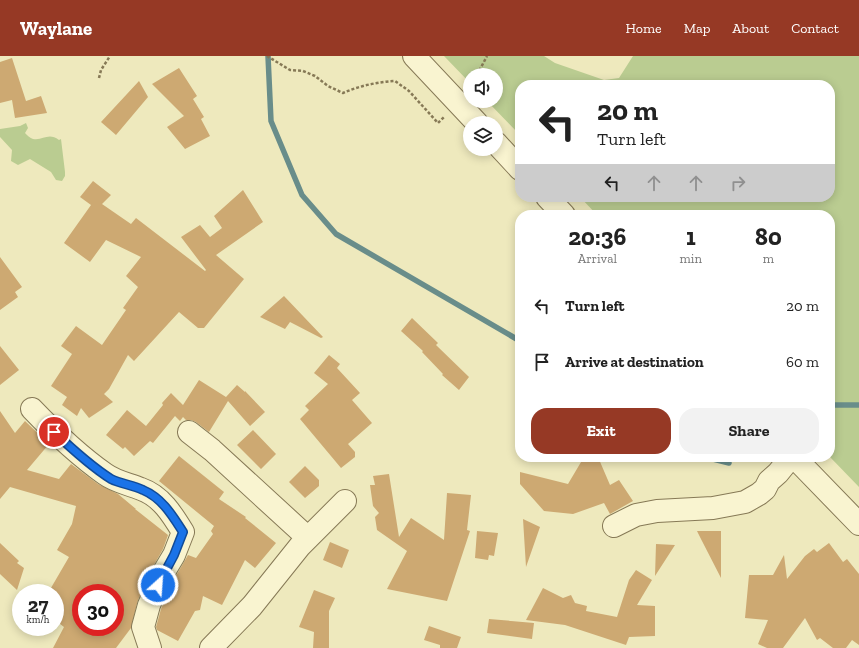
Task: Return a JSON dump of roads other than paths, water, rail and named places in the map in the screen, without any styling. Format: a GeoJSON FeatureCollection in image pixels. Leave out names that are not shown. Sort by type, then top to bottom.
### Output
{"type":"FeatureCollection","features":[{"type":"Feature","properties":{"kind":"street"},"geometry":{"type":"LineString","coordinates":[[414,56],[470,116]]}},
{"type":"Feature","properties":{"kind":"street"},"geometry":{"type":"LineString","coordinates":[[503,151],[515,164]]}},
{"type":"Feature","properties":{"kind":"street"},"geometry":{"type":"LineString","coordinates":[[552,202],[559,210]]}},
{"type":"Feature","properties":{"kind":"street"},"geometry":{"type":"LineString","coordinates":[[32,409],[60,438],[104,474],[113,480],[143,490],[154,496],[167,507],[183,532],[174,555],[162,575],[149,605],[143,628],[150,648]]}},
{"type":"Feature","properties":{"kind":"street"},"geometry":{"type":"LineString","coordinates":[[190,432],[212,450],[308,538]]}},
{"type":"Feature","properties":{"kind":"street"},"geometry":{"type":"LineString","coordinates":[[614,526],[636,515],[658,511],[713,508],[745,502],[765,489],[769,480],[778,473],[787,462]]}},
{"type":"Feature","properties":{"kind":"street"},"geometry":{"type":"LineString","coordinates":[[799,462],[859,524]]}},
{"type":"Feature","properties":{"kind":"street"},"geometry":{"type":"LineString","coordinates":[[211,648],[252,606],[308,538],[345,501]]}},
{"type":"Feature","properties":{"kind":"waterway"},"geometry":{"type":"LineString","coordinates":[[268,56],[271,121],[302,195],[336,234],[515,338]]}},
{"type":"Feature","properties":{"kind":"waterway"},"geometry":{"type":"LineString","coordinates":[[835,405],[859,405]]}},
{"type":"Feature","properties":{"kind":"waterway"},"geometry":{"type":"LineString","coordinates":[[725,462],[729,463]]}}]}
